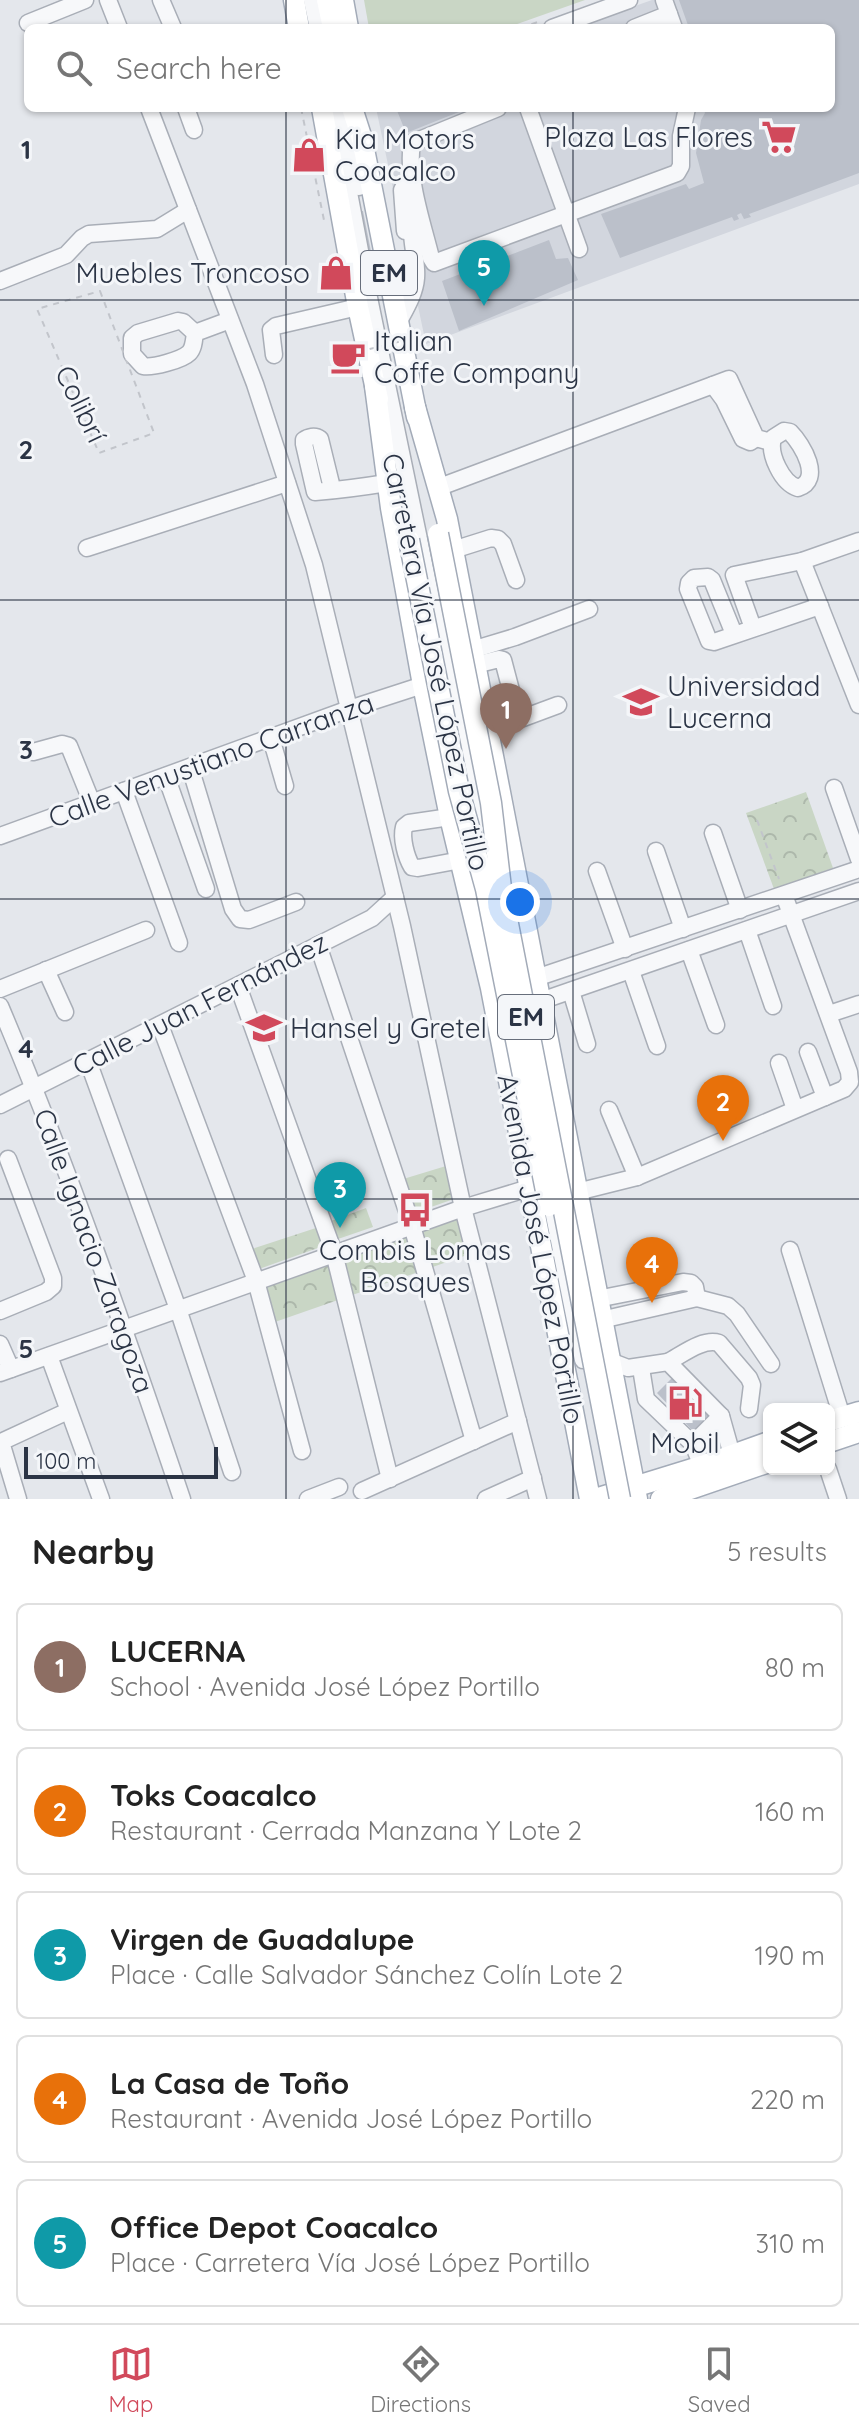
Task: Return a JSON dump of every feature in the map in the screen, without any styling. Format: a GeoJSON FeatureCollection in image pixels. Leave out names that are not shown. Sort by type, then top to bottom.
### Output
{"type":"FeatureCollection","features":[{"type":"Feature","properties":{"kind":"main road"},"geometry":{"type":"LineString","coordinates":[[294,0],[298,24]]}},
{"type":"Feature","properties":{"kind":"main road"},"geometry":{"type":"LineString","coordinates":[[303,0],[307,24]]}},
{"type":"Feature","properties":{"kind":"main road"},"geometry":{"type":"LineString","coordinates":[[327,0],[332,24]]}},
{"type":"Feature","properties":{"kind":"main road"},"geometry":{"type":"LineString","coordinates":[[343,0],[347,24]]}},
{"type":"Feature","properties":{"kind":"main road"},"geometry":{"type":"LineString","coordinates":[[316,112],[329,146]]}},
{"type":"Feature","properties":{"kind":"main road","name":"Carretera Vía José López Portillo"},"geometry":{"type":"LineString","coordinates":[[323,112],[358,307],[459,791],[486,889],[614,1497]]}},
{"type":"Feature","properties":{"kind":"main road","name":"Carretera Vía José López Portillo"},"geometry":{"type":"LineString","coordinates":[[353,112],[362,139],[399,321],[491,803],[501,888],[614,1497]]}},
{"type":"Feature","properties":{"kind":"main road"},"geometry":{"type":"LineString","coordinates":[[361,112],[362,139]]}},
{"type":"Feature","properties":{"kind":"main road","name":"Avenida José López Portillo"},"geometry":{"type":"LineString","coordinates":[[375,386],[387,483],[450,817],[461,860],[513,984],[517,1008],[577,1192],[619,1408],[614,1497]]}},
{"type":"Feature","properties":{"kind":"main road","name":"Avenida José López Portillo"},"geometry":{"type":"LineString","coordinates":[[415,407],[453,550],[473,658],[517,1008],[529,1188],[614,1497]]}},
{"type":"Feature","properties":{"kind":"main road"},"geometry":{"type":"LineString","coordinates":[[835,1440],[859,1432]]}},
{"type":"Feature","properties":{"kind":"main road"},"geometry":{"type":"LineString","coordinates":[[614,1497],[763,1444]]}},
{"type":"Feature","properties":{"kind":"main road"},"geometry":{"type":"LineString","coordinates":[[661,1499],[763,1464]]}},
{"type":"Feature","properties":{"kind":"street"},"geometry":{"type":"LineString","coordinates":[[28,23],[85,0]]}},
{"type":"Feature","properties":{"kind":"street"},"geometry":{"type":"LineString","coordinates":[[108,0],[117,24]]}},
{"type":"Feature","properties":{"kind":"street"},"geometry":{"type":"LineString","coordinates":[[161,0],[171,24]]}},
{"type":"Feature","properties":{"kind":"street"},"geometry":{"type":"LineString","coordinates":[[312,0],[317,24]]}},
{"type":"Feature","properties":{"kind":"street"},"geometry":{"type":"LineString","coordinates":[[321,0],[326,24]]}},
{"type":"Feature","properties":{"kind":"street"},"geometry":{"type":"LineString","coordinates":[[563,24],[629,0]]}},
{"type":"Feature","properties":{"kind":"street"},"geometry":{"type":"LineString","coordinates":[[644,24],[669,14]]}},
{"type":"Feature","properties":{"kind":"street"},"geometry":{"type":"LineString","coordinates":[[151,112],[255,384],[314,565],[395,897],[463,1208],[538,1499]]}},
{"type":"Feature","properties":{"kind":"street"},"geometry":{"type":"LineString","coordinates":[[187,112],[194,130]]}},
{"type":"Feature","properties":{"kind":"street"},"geometry":{"type":"LineString","coordinates":[[334,112],[368,293],[513,984]]}},
{"type":"Feature","properties":{"kind":"street"},"geometry":{"type":"LineString","coordinates":[[345,112],[513,984]]}},
{"type":"Feature","properties":{"kind":"street"},"geometry":{"type":"LineString","coordinates":[[487,112],[412,143],[418,205],[434,263],[680,170],[681,136],[686,112]]}},
{"type":"Feature","properties":{"kind":"street"},"geometry":{"type":"LineString","coordinates":[[529,112],[579,249]]}},
{"type":"Feature","properties":{"kind":"street"},"geometry":{"type":"LineString","coordinates":[[413,171],[402,190],[401,203],[407,247],[416,279]]}},
{"type":"Feature","properties":{"kind":"street"},"geometry":{"type":"LineString","coordinates":[[399,321],[416,279],[412,229],[413,214],[418,205]]}},
{"type":"Feature","properties":{"kind":"street"},"geometry":{"type":"LineString","coordinates":[[0,281],[66,255],[89,234],[157,229],[188,210]]}},
{"type":"Feature","properties":{"kind":"street"},"geometry":{"type":"LineString","coordinates":[[274,355],[271,330],[276,326],[358,307]]}},
{"type":"Feature","properties":{"kind":"street"},"geometry":{"type":"LineString","coordinates":[[195,333],[230,320]]}},
{"type":"Feature","properties":{"kind":"street"},"geometry":{"type":"LineString","coordinates":[[437,488],[729,379],[764,440]]}},
{"type":"Feature","properties":{"kind":"street"},"geometry":{"type":"LineString","coordinates":[[87,548],[287,483]]}},
{"type":"Feature","properties":{"kind":"street"},"geometry":{"type":"LineString","coordinates":[[332,488],[341,491],[387,483]]}},
{"type":"Feature","properties":{"kind":"street"},"geometry":{"type":"LineString","coordinates":[[453,550],[491,538],[498,539],[503,544],[516,580]]}},
{"type":"Feature","properties":{"kind":"street"},"geometry":{"type":"LineString","coordinates":[[715,584],[734,575],[802,561],[859,541]]}},
{"type":"Feature","properties":{"kind":"street"},"geometry":{"type":"LineString","coordinates":[[802,561],[859,705]]}},
{"type":"Feature","properties":{"kind":"street"},"geometry":{"type":"LineString","coordinates":[[734,575],[753,628]]}},
{"type":"Feature","properties":{"kind":"street"},"geometry":{"type":"LineString","coordinates":[[734,634],[715,584],[702,576],[689,583],[688,589],[706,638],[714,642],[820,606]]}},
{"type":"Feature","properties":{"kind":"street"},"geometry":{"type":"LineString","coordinates":[[473,658],[515,637],[589,609]]}},
{"type":"Feature","properties":{"kind":"street"},"geometry":{"type":"LineString","coordinates":[[473,658],[503,660],[518,717],[558,705]]}},
{"type":"Feature","properties":{"kind":"street","name":"Calle Venustiano Carranza"},"geometry":{"type":"LineString","coordinates":[[0,836],[423,685]]}},
{"type":"Feature","properties":{"kind":"street"},"geometry":{"type":"LineString","coordinates":[[271,738],[285,786]]}},
{"type":"Feature","properties":{"kind":"street"},"geometry":{"type":"LineString","coordinates":[[33,752],[62,744],[69,746],[92,803]]}},
{"type":"Feature","properties":{"kind":"street"},"geometry":{"type":"LineString","coordinates":[[190,767],[233,909],[240,919],[249,920],[296,902]]}},
{"type":"Feature","properties":{"kind":"street"},"geometry":{"type":"LineString","coordinates":[[166,776],[206,889]]}},
{"type":"Feature","properties":{"kind":"street"},"geometry":{"type":"LineString","coordinates":[[834,788],[859,859]]}},
{"type":"Feature","properties":{"kind":"street"},"geometry":{"type":"LineString","coordinates":[[124,791],[179,943]]}},
{"type":"Feature","properties":{"kind":"street"},"geometry":{"type":"LineString","coordinates":[[450,817],[409,823],[404,827],[409,862],[412,867],[418,868],[461,860]]}},
{"type":"Feature","properties":{"kind":"street"},"geometry":{"type":"LineString","coordinates":[[713,833],[740,910]]}},
{"type":"Feature","properties":{"kind":"street"},"geometry":{"type":"LineString","coordinates":[[656,851],[683,929]]}},
{"type":"Feature","properties":{"kind":"street"},"geometry":{"type":"LineString","coordinates":[[513,984],[859,869]]}},
{"type":"Feature","properties":{"kind":"street"},"geometry":{"type":"LineString","coordinates":[[597,871],[625,949]]}},
{"type":"Feature","properties":{"kind":"street"},"geometry":{"type":"LineString","coordinates":[[614,1497],[517,1008],[859,891]]}},
{"type":"Feature","properties":{"kind":"street"},"geometry":{"type":"LineString","coordinates":[[577,1192],[637,1177],[844,1089],[850,1082],[829,1014],[784,895]]}},
{"type":"Feature","properties":{"kind":"street","name":"Calle Juan Fernández"},"geometry":{"type":"LineString","coordinates":[[0,1105],[372,918],[395,897]]}},
{"type":"Feature","properties":{"kind":"street"},"geometry":{"type":"LineString","coordinates":[[0,989],[146,930]]}},
{"type":"Feature","properties":{"kind":"street"},"geometry":{"type":"LineString","coordinates":[[747,930],[773,1006]]}},
{"type":"Feature","properties":{"kind":"street"},"geometry":{"type":"LineString","coordinates":[[318,945],[412,1226],[474,1441]]}},
{"type":"Feature","properties":{"kind":"street"},"geometry":{"type":"LineString","coordinates":[[689,950],[716,1025]]}},
{"type":"Feature","properties":{"kind":"street"},"geometry":{"type":"LineString","coordinates":[[46,970],[65,1012]]}},
{"type":"Feature","properties":{"kind":"street"},"geometry":{"type":"LineString","coordinates":[[631,971],[657,1046]]}},
{"type":"Feature","properties":{"kind":"street"},"geometry":{"type":"LineString","coordinates":[[238,986],[334,1253],[390,1479]]}},
{"type":"Feature","properties":{"kind":"street"},"geometry":{"type":"LineString","coordinates":[[571,991],[587,1044]]}},
{"type":"Feature","properties":{"kind":"street"},"geometry":{"type":"LineString","coordinates":[[829,1014],[859,1004]]}},
{"type":"Feature","properties":{"kind":"street","name":"Calle Ignacio Zaragoza"},"geometry":{"type":"LineString","coordinates":[[1,1011],[34,1087],[125,1329],[182,1499]]}},
{"type":"Feature","properties":{"kind":"street"},"geometry":{"type":"LineString","coordinates":[[160,1025],[256,1281],[302,1451]]}},
{"type":"Feature","properties":{"kind":"street"},"geometry":{"type":"LineString","coordinates":[[808,1052],[825,1097]]}},
{"type":"Feature","properties":{"kind":"street"},"geometry":{"type":"LineString","coordinates":[[88,1061],[178,1309],[232,1472]]}},
{"type":"Feature","properties":{"kind":"street"},"geometry":{"type":"LineString","coordinates":[[779,1063],[795,1109]]}},
{"type":"Feature","properties":{"kind":"street"},"geometry":{"type":"LineString","coordinates":[[609,1110],[637,1177]]}},
{"type":"Feature","properties":{"kind":"street"},"geometry":{"type":"LineString","coordinates":[[0,1311],[46,1292],[53,1286],[53,1278],[8,1159]]}},
{"type":"Feature","properties":{"kind":"street"},"geometry":{"type":"LineString","coordinates":[[0,1344],[5,1371],[334,1253],[529,1188]]}},
{"type":"Feature","properties":{"kind":"street"},"geometry":{"type":"LineString","coordinates":[[790,1250],[843,1417]]}},
{"type":"Feature","properties":{"kind":"street"},"geometry":{"type":"LineString","coordinates":[[597,1299],[683,1282],[695,1287],[697,1298]]}},
{"type":"Feature","properties":{"kind":"street"},"geometry":{"type":"LineString","coordinates":[[601,1320],[697,1298],[728,1306],[737,1314],[771,1364]]}},
{"type":"Feature","properties":{"kind":"street"},"geometry":{"type":"LineString","coordinates":[[610,1361],[628,1368],[641,1368],[668,1362],[705,1342],[714,1341],[749,1378],[752,1385],[749,1409]]}},
{"type":"Feature","properties":{"kind":"street"},"geometry":{"type":"LineString","coordinates":[[49,1356],[101,1499]]}},
{"type":"Feature","properties":{"kind":"street"},"geometry":{"type":"LineString","coordinates":[[668,1362],[721,1416],[732,1455]]}},
{"type":"Feature","properties":{"kind":"street"},"geometry":{"type":"LineString","coordinates":[[641,1368],[646,1399],[693,1444],[702,1466]]}},
{"type":"Feature","properties":{"kind":"street"},"geometry":{"type":"LineString","coordinates":[[619,1408],[646,1399]]}},
{"type":"Feature","properties":{"kind":"street"},"geometry":{"type":"LineString","coordinates":[[18,1499],[1,1442],[68,1411]]}},
{"type":"Feature","properties":{"kind":"street"},"geometry":{"type":"LineString","coordinates":[[693,1444],[721,1416]]}},
{"type":"Feature","properties":{"kind":"street"},"geometry":{"type":"LineString","coordinates":[[362,1491],[518,1421]]}},
{"type":"Feature","properties":{"kind":"street"},"geometry":{"type":"LineString","coordinates":[[830,1475],[838,1499]]}},
{"type":"Feature","properties":{"kind":"street"},"geometry":{"type":"LineString","coordinates":[[486,1499],[533,1478]]}},
{"type":"Feature","properties":{"kind":"street"},"geometry":{"type":"LineString","coordinates":[[308,1499],[339,1487]]}},
{"type":"Feature","properties":{"kind":"path"},"geometry":{"type":"LineString","coordinates":[[302,112],[327,232]]}},
{"type":"Feature","properties":{"kind":"path","name":"Colibrí"},"geometry":{"type":"LineString","coordinates":[[100,291],[37,309],[99,453],[154,433]]}},
{"type":"Feature","properties":{"kind":"path"},"geometry":{"type":"LineString","coordinates":[[358,352],[418,337]]}},
{"type":"Feature","properties":{"kind":"path"},"geometry":{"type":"LineString","coordinates":[[757,820],[784,895]]}},
{"type":"Feature","properties":{"kind":"shaded area"},"geometry":{"type":"Polygon","coordinates":[[[652,0],[859,0],[859,184],[426,344],[377,112],[835,112],[835,24],[584,24],[652,0]]]}},
{"type":"Feature","properties":{"kind":"green space"},"geometry":{"type":"Polygon","coordinates":[[[364,0],[585,0],[517,24],[368,24],[364,0]]]}},
{"type":"Feature","properties":{"kind":"green space"},"geometry":{"type":"Polygon","coordinates":[[[806,792],[833,868],[774,889],[746,813],[806,792]]]}},
{"type":"Feature","properties":{"kind":"green space"},"geometry":{"type":"Polygon","coordinates":[[[446,1166],[454,1199],[411,1214],[400,1180],[446,1166]]]}},
{"type":"Feature","properties":{"kind":"green space"},"geometry":{"type":"Polygon","coordinates":[[[366,1208],[373,1227],[338,1239],[331,1221],[366,1208]]]}},
{"type":"Feature","properties":{"kind":"green space"},"geometry":{"type":"Polygon","coordinates":[[[457,1217],[467,1255],[275,1322],[265,1285],[457,1217]]]}},
{"type":"Feature","properties":{"kind":"green space"},"geometry":{"type":"Polygon","coordinates":[[[322,1226],[329,1244],[259,1269],[252,1249],[322,1226]]]}},
{"type":"Feature","properties":{"kind":"building","name":"Plaza Las Flores"},"geometry":{"type":"Polygon","coordinates":[[[679,0],[859,0],[859,173],[749,214],[751,217],[744,219],[741,213],[737,215],[739,219],[734,221],[732,217],[620,258],[601,214],[686,184],[689,189],[704,183],[696,153],[705,112],[835,112],[835,24],[688,24],[679,0]]]}},
{"type":"Feature","properties":{"kind":"building"},"geometry":{"type":"Polygon","coordinates":[[[398,112],[459,112],[406,133],[398,112]]]}},
{"type":"Feature","properties":{"kind":"building"},"geometry":{"type":"Polygon","coordinates":[[[352,210],[363,211],[379,292],[368,293],[352,210]]]}},
{"type":"Feature","properties":{"kind":"building"},"geometry":{"type":"Polygon","coordinates":[[[549,240],[556,259],[568,258],[578,280],[459,331],[442,281],[549,240]]]}},
{"type":"Feature","properties":{"kind":"building","name":"Mobil"},"geometry":{"type":"Polygon","coordinates":[[[676,1374],[714,1413],[694,1432],[657,1393],[676,1374]]]}},
{"type":"Feature","properties":{"kind":"place","name":"Plaza Las Flores"},"geometry":{"type":"Point","coordinates":[779,137]}},
{"type":"Feature","properties":{"kind":"place","name":"Kia Motors Coacalco"},"geometry":{"type":"Point","coordinates":[309,155]}},
{"type":"Feature","properties":{"kind":"place","name":"Muebles Troncoso"},"geometry":{"type":"Point","coordinates":[336,273]}},
{"type":"Feature","properties":{"kind":"place","name":"Office Depot Coacalco"},"geometry":{"type":"Point","coordinates":[484,306]}},
{"type":"Feature","properties":{"kind":"place","name":"Italian Coffe Company"},"geometry":{"type":"Point","coordinates":[348,357]}},
{"type":"Feature","properties":{"kind":"place","name":"Universidad Lucerna"},"geometry":{"type":"Point","coordinates":[641,702]}},
{"type":"Feature","properties":{"kind":"place","name":"LUCERNA"},"geometry":{"type":"Point","coordinates":[506,749]}},
{"type":"Feature","properties":{"kind":"place","name":"Hansel y Gretel"},"geometry":{"type":"Point","coordinates":[264,1028]}},
{"type":"Feature","properties":{"kind":"place","name":"Toks Coacalco"},"geometry":{"type":"Point","coordinates":[723,1141]}},
{"type":"Feature","properties":{"kind":"place","name":"Combis Lomas Bosques"},"geometry":{"type":"Point","coordinates":[415,1210]}},
{"type":"Feature","properties":{"kind":"place","name":"Virgen de Guadalupe"},"geometry":{"type":"Point","coordinates":[340,1228]}},
{"type":"Feature","properties":{"kind":"place","name":"La Casa de Toño"},"geometry":{"type":"Point","coordinates":[652,1303]}},
{"type":"Feature","properties":{"kind":"place","name":"Mobil"},"geometry":{"type":"Point","coordinates":[685,1403]}}]}
